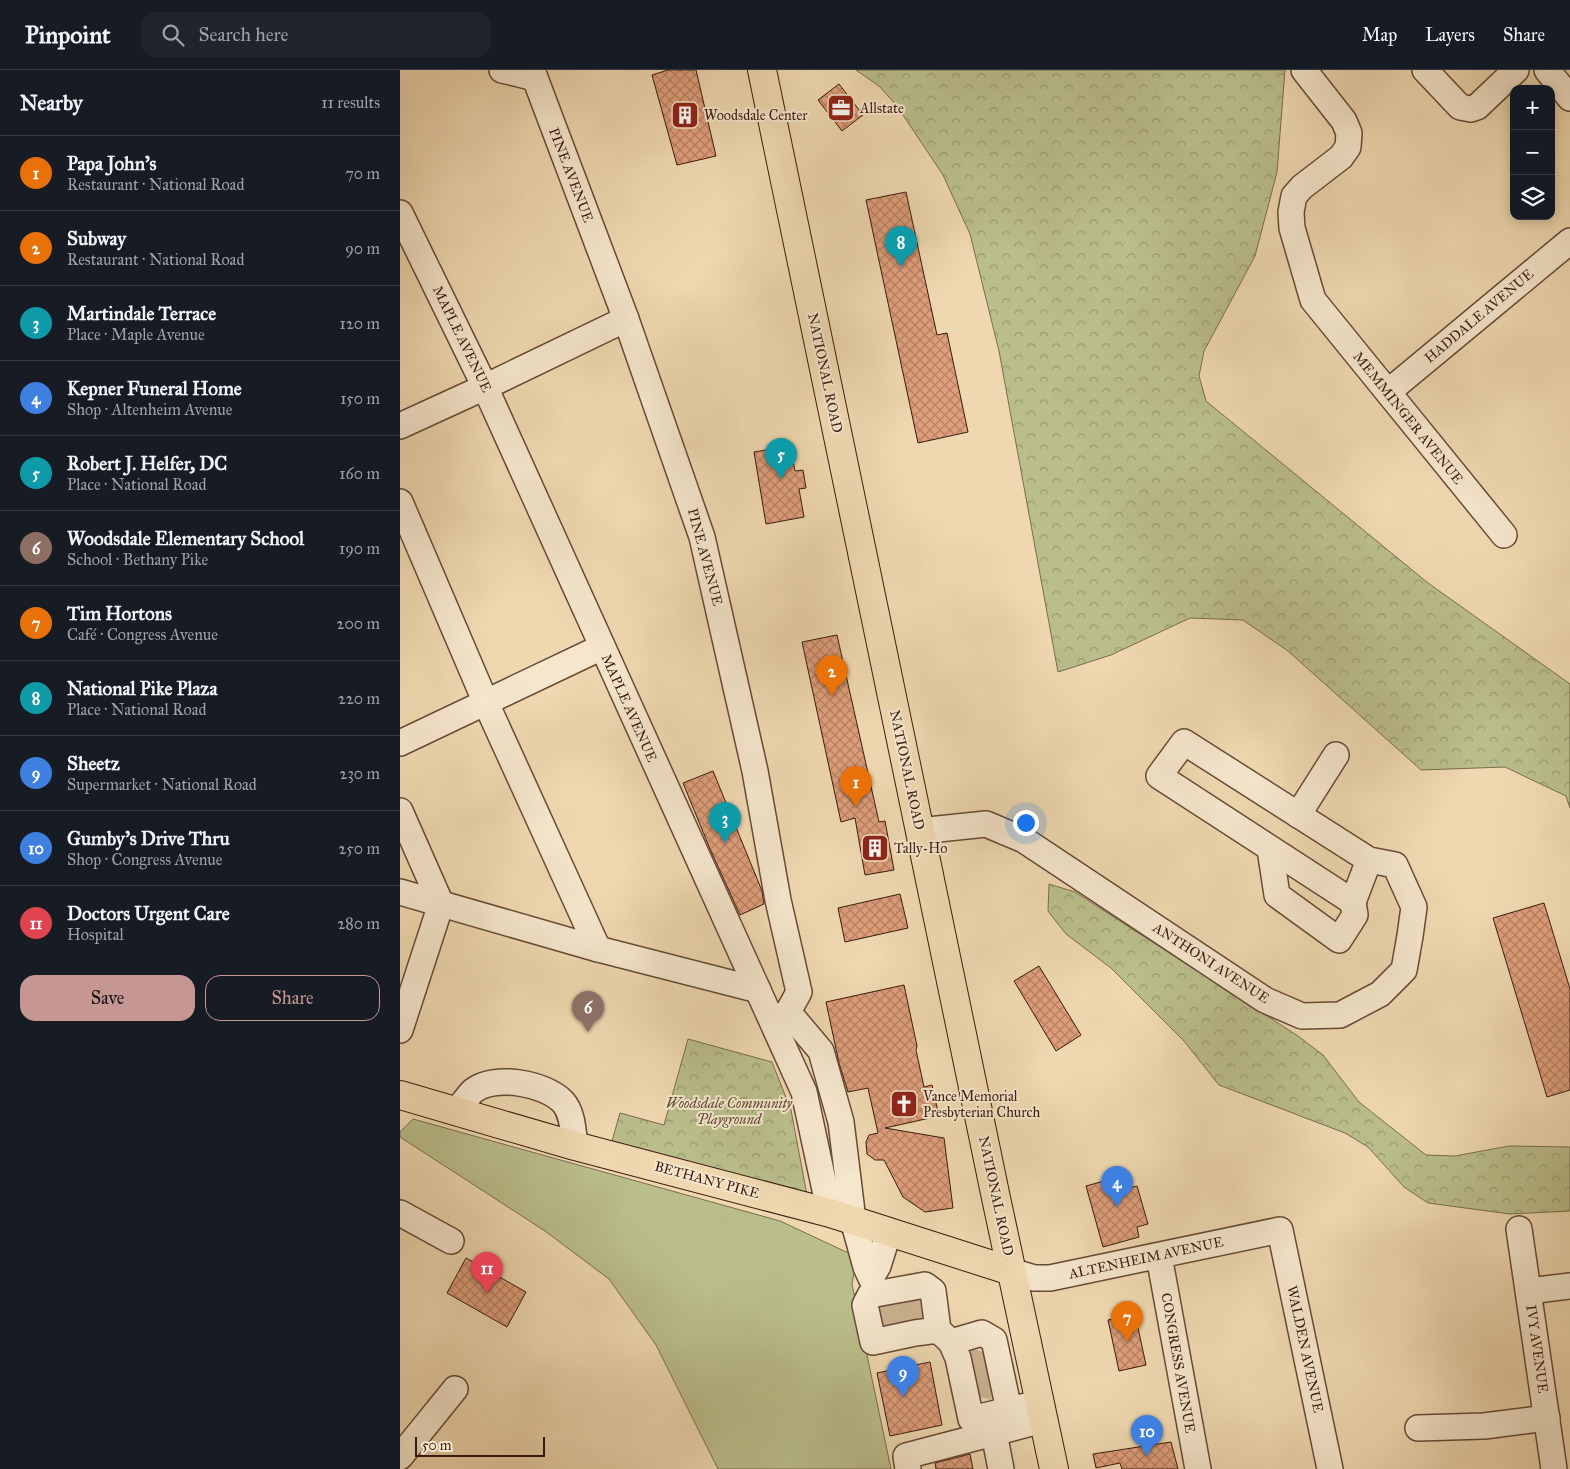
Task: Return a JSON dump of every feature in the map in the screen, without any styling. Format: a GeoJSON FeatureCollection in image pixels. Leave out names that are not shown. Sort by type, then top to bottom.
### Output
{"type":"FeatureCollection","features":[{"type":"Feature","properties":{"kind":"main road","name":"NATIONAL ROAD"},"geometry":{"type":"LineString","coordinates":[[762,70],[1054,1469]]}},
{"type":"Feature","properties":{"kind":"main road","name":"BETHANY PIKE"},"geometry":{"type":"LineString","coordinates":[[403,1100],[456,1112],[575,1146],[841,1216],[1012,1271]]}},
{"type":"Feature","properties":{"kind":"street"},"geometry":{"type":"LineString","coordinates":[[502,70],[533,74]]}},
{"type":"Feature","properties":{"kind":"street","name":"MEMMINGER AVENUE"},"geometry":{"type":"LineString","coordinates":[[1304,70],[1344,121],[1349,133],[1348,147],[1341,157],[1294,196],[1291,212],[1292,228],[1313,300],[1504,535]]}},
{"type":"Feature","properties":{"kind":"street"},"geometry":{"type":"LineString","coordinates":[[1425,70],[1460,107],[1471,109],[1477,107],[1516,70]]}},
{"type":"Feature","properties":{"kind":"street"},"geometry":{"type":"LineString","coordinates":[[1547,70],[1570,98]]}},
{"type":"Feature","properties":{"kind":"street","name":"PINE AVENUE"},"geometry":{"type":"LineString","coordinates":[[533,74],[626,318],[702,537],[755,771],[778,900],[799,992],[780,1017]]}},
{"type":"Feature","properties":{"kind":"street","name":"MAPLE AVENUE"},"geometry":{"type":"LineString","coordinates":[[400,213],[485,387],[758,990],[780,1017],[841,1216],[866,1267],[888,1292]]}},
{"type":"Feature","properties":{"kind":"street","name":"HADDALE AVENUE"},"geometry":{"type":"LineString","coordinates":[[1388,392],[1570,241]]}},
{"type":"Feature","properties":{"kind":"street"},"geometry":{"type":"LineString","coordinates":[[400,426],[626,318]]}},
{"type":"Feature","properties":{"kind":"street"},"geometry":{"type":"LineString","coordinates":[[400,502],[486,704],[598,949]]}},
{"type":"Feature","properties":{"kind":"street"},"geometry":{"type":"LineString","coordinates":[[400,743],[486,704],[602,647]]}},
{"type":"Feature","properties":{"kind":"street"},"geometry":{"type":"LineString","coordinates":[[1270,849],[1277,895],[1340,940],[1355,916],[1353,902],[1369,860],[1184,742],[1159,776],[1353,902]]}},
{"type":"Feature","properties":{"kind":"street"},"geometry":{"type":"LineString","coordinates":[[1298,815],[1336,755]]}},
{"type":"Feature","properties":{"kind":"street"},"geometry":{"type":"LineString","coordinates":[[400,811],[441,904],[400,1030]]}},
{"type":"Feature","properties":{"kind":"street","name":"ANTHONI AVENUE"},"geometry":{"type":"LineString","coordinates":[[920,831],[986,824],[1024,840],[1265,1000],[1302,1016],[1340,1015],[1380,994],[1404,970],[1414,907],[1394,865],[1369,860]]}},
{"type":"Feature","properties":{"kind":"street"},"geometry":{"type":"LineString","coordinates":[[400,892],[598,949],[758,990]]}},
{"type":"Feature","properties":{"kind":"street"},"geometry":{"type":"LineString","coordinates":[[456,1112],[473,1091],[491,1082],[512,1081],[547,1091],[563,1102],[571,1117],[575,1146]]}},
{"type":"Feature","properties":{"kind":"street"},"geometry":{"type":"LineString","coordinates":[[400,1213],[451,1241]]}},
{"type":"Feature","properties":{"kind":"street","name":"IVY AVENUE"},"geometry":{"type":"LineString","coordinates":[[1519,1229],[1554,1469]]}},
{"type":"Feature","properties":{"kind":"street","name":"ALTENHEIM AVENUE"},"geometry":{"type":"LineString","coordinates":[[1012,1271],[1034,1278],[1050,1278],[1280,1230]]}},
{"type":"Feature","properties":{"kind":"street","name":"WALDEN AVENUE"},"geometry":{"type":"LineString","coordinates":[[1280,1230],[1330,1469]]}},
{"type":"Feature","properties":{"kind":"street"},"geometry":{"type":"LineString","coordinates":[[888,1292],[878,1266],[889,1232]]}},
{"type":"Feature","properties":{"kind":"street","name":"CONGRESS AVENUE"},"geometry":{"type":"LineString","coordinates":[[1158,1256],[1198,1469]]}},
{"type":"Feature","properties":{"kind":"street"},"geometry":{"type":"LineString","coordinates":[[1002,1386],[970,1419],[936,1347],[933,1291],[925,1285],[888,1292],[865,1306],[873,1342],[936,1347],[982,1333],[994,1340],[1002,1386],[1042,1411]]}},
{"type":"Feature","properties":{"kind":"street"},"geometry":{"type":"LineString","coordinates":[[1529,1292],[1570,1286]]}},
{"type":"Feature","properties":{"kind":"street"},"geometry":{"type":"LineString","coordinates":[[400,1457],[455,1389]]}},
{"type":"Feature","properties":{"kind":"street"},"geometry":{"type":"LineString","coordinates":[[908,1469],[906,1456],[994,1433],[1042,1411]]}},
{"type":"Feature","properties":{"kind":"street"},"geometry":{"type":"LineString","coordinates":[[1418,1428],[1484,1426],[1547,1418]]}},
{"type":"Feature","properties":{"kind":"street"},"geometry":{"type":"LineString","coordinates":[[994,1433],[1001,1469]]}},
{"type":"Feature","properties":{"kind":"green space"},"geometry":{"type":"Polygon","coordinates":[[[856,70],[1285,70],[1277,172],[1255,256],[1204,351],[1199,376],[1206,401],[1428,583],[1570,684],[1570,808],[1566,796],[1505,767],[1421,770],[1288,651],[1243,620],[1190,618],[1111,655],[1058,672],[999,351],[970,234],[943,175],[897,106],[879,86],[856,70]]]}},
{"type":"Feature","properties":{"kind":"green space"},"geometry":{"type":"Polygon","coordinates":[[[1049,884],[1075,892],[1298,1036],[1323,1055],[1359,1102],[1426,1155],[1455,1156],[1509,1146],[1570,1147],[1570,1211],[1510,1214],[1428,1203],[1404,1187],[1368,1147],[1345,1133],[1219,1085],[1184,1041],[1111,968],[1066,934],[1048,911],[1049,884]]]}},
{"type":"Feature","properties":{"kind":"green space","name":"Woodsdale Community Playground"},"geometry":{"type":"Polygon","coordinates":[[[688,1039],[772,1062],[791,1110],[807,1195],[612,1141],[620,1113],[664,1125],[688,1039]]]}},
{"type":"Feature","properties":{"kind":"green space"},"geometry":{"type":"Polygon","coordinates":[[[413,1119],[780,1221],[857,1257],[852,1284],[891,1469],[718,1469],[656,1345],[609,1279],[545,1231],[400,1137],[400,1132],[413,1119]]]}},
{"type":"Feature","properties":{"kind":"building","name":"Woodsdale Center"},"geometry":{"type":"Polygon","coordinates":[[[668,70],[696,70],[716,156],[677,165],[652,75],[668,70]]]}},
{"type":"Feature","properties":{"kind":"building","name":"Allstate"},"geometry":{"type":"Polygon","coordinates":[[[839,84],[863,115],[842,131],[818,100],[839,84]]]}},
{"type":"Feature","properties":{"kind":"building"},"geometry":{"type":"Polygon","coordinates":[[[906,192],[937,335],[947,333],[968,432],[918,443],[866,200],[906,192]]]}},
{"type":"Feature","properties":{"kind":"building"},"geometry":{"type":"Polygon","coordinates":[[[790,446],[795,471],[803,470],[806,488],[799,489],[804,517],[766,524],[754,452],[790,446]]]}},
{"type":"Feature","properties":{"kind":"building"},"geometry":{"type":"Polygon","coordinates":[[[837,635],[879,822],[885,821],[894,870],[865,875],[855,818],[841,822],[802,642],[837,635]]]}},
{"type":"Feature","properties":{"kind":"building"},"geometry":{"type":"Polygon","coordinates":[[[713,771],[762,891],[764,904],[740,915],[683,783],[713,771]]]}},
{"type":"Feature","properties":{"kind":"building"},"geometry":{"type":"Polygon","coordinates":[[[900,894],[908,928],[845,942],[838,908],[900,894]]]}},
{"type":"Feature","properties":{"kind":"building"},"geometry":{"type":"Polygon","coordinates":[[[1544,903],[1570,989],[1570,1090],[1547,1097],[1493,918],[1544,903]]]}},
{"type":"Feature","properties":{"kind":"building"},"geometry":{"type":"Polygon","coordinates":[[[1039,966],[1081,1035],[1056,1051],[1014,981],[1039,966]]]}},
{"type":"Feature","properties":{"kind":"building","name":"Vance Memorial Presbyterian Church"},"geometry":{"type":"Polygon","coordinates":[[[904,985],[924,1087],[932,1085],[939,1116],[885,1128],[944,1138],[953,1208],[925,1212],[903,1197],[884,1160],[875,1160],[867,1154],[866,1142],[869,1135],[878,1133],[868,1088],[848,1092],[839,1063],[826,1002],[904,985]]]}},
{"type":"Feature","properties":{"kind":"building"},"geometry":{"type":"Polygon","coordinates":[[[1115,1178],[1118,1191],[1137,1186],[1148,1224],[1137,1227],[1139,1237],[1103,1247],[1086,1186],[1115,1178]]]}},
{"type":"Feature","properties":{"kind":"building"},"geometry":{"type":"Polygon","coordinates":[[[466,1258],[526,1292],[507,1327],[447,1293],[466,1258]]]}},
{"type":"Feature","properties":{"kind":"building"},"geometry":{"type":"Polygon","coordinates":[[[1135,1314],[1146,1365],[1119,1371],[1108,1320],[1135,1314]]]}},
{"type":"Feature","properties":{"kind":"building"},"geometry":{"type":"Polygon","coordinates":[[[930,1362],[942,1425],[890,1436],[877,1373],[930,1362]]]}},
{"type":"Feature","properties":{"kind":"building"},"geometry":{"type":"Polygon","coordinates":[[[1171,1442],[1178,1469],[1122,1469],[1120,1463],[1096,1468],[1093,1454],[1171,1442]]]}},
{"type":"Feature","properties":{"kind":"building"},"geometry":{"type":"Polygon","coordinates":[[[970,1454],[973,1469],[936,1469],[935,1463],[970,1454]]]}},
{"type":"Feature","properties":{"kind":"tunnel"},"geometry":{"type":"LineString","coordinates":[[907,1298],[912,1323]]}},
{"type":"Feature","properties":{"kind":"tunnel"},"geometry":{"type":"LineString","coordinates":[[890,1302],[894,1326]]}},
{"type":"Feature","properties":{"kind":"tunnel"},"geometry":{"type":"LineString","coordinates":[[966,1360],[994,1368]]}},
{"type":"Feature","properties":{"kind":"tunnel"},"geometry":{"type":"LineString","coordinates":[[970,1381],[999,1389]]}},
{"type":"Feature","properties":{"kind":"place","name":"Allstate"},"geometry":{"type":"Point","coordinates":[841,108]}},
{"type":"Feature","properties":{"kind":"place","name":"Woodsdale Center"},"geometry":{"type":"Point","coordinates":[685,115]}},
{"type":"Feature","properties":{"kind":"place","name":"National Pike Plaza"},"geometry":{"type":"Point","coordinates":[901,267]}},
{"type":"Feature","properties":{"kind":"place","name":"Robert J. Helfer, DC"},"geometry":{"type":"Point","coordinates":[781,479]}},
{"type":"Feature","properties":{"kind":"place","name":"Subway"},"geometry":{"type":"Point","coordinates":[832,696]}},
{"type":"Feature","properties":{"kind":"place","name":"Papa John's"},"geometry":{"type":"Point","coordinates":[856,807]}},
{"type":"Feature","properties":{"kind":"place","name":"Martindale Terrace"},"geometry":{"type":"Point","coordinates":[725,843]}},
{"type":"Feature","properties":{"kind":"place","name":"Tally-Ho"},"geometry":{"type":"Point","coordinates":[875,848]}},
{"type":"Feature","properties":{"kind":"place","name":"Woodsdale Elementary School"},"geometry":{"type":"Point","coordinates":[588,1032]}},
{"type":"Feature","properties":{"kind":"place","name":"Vance Memorial Presbyterian Church"},"geometry":{"type":"Point","coordinates":[904,1104]}},
{"type":"Feature","properties":{"kind":"place","name":"Kepner Funeral Home"},"geometry":{"type":"Point","coordinates":[1117,1207]}},
{"type":"Feature","properties":{"kind":"place","name":"Doctors Urgent Care"},"geometry":{"type":"Point","coordinates":[487,1293]}},
{"type":"Feature","properties":{"kind":"place","name":"Tim Hortons"},"geometry":{"type":"Point","coordinates":[1127,1342]}},
{"type":"Feature","properties":{"kind":"place","name":"Sheetz"},"geometry":{"type":"Point","coordinates":[903,1397]}},
{"type":"Feature","properties":{"kind":"place","name":"Gumby's Drive Thru"},"geometry":{"type":"Point","coordinates":[1147,1456]}}]}
